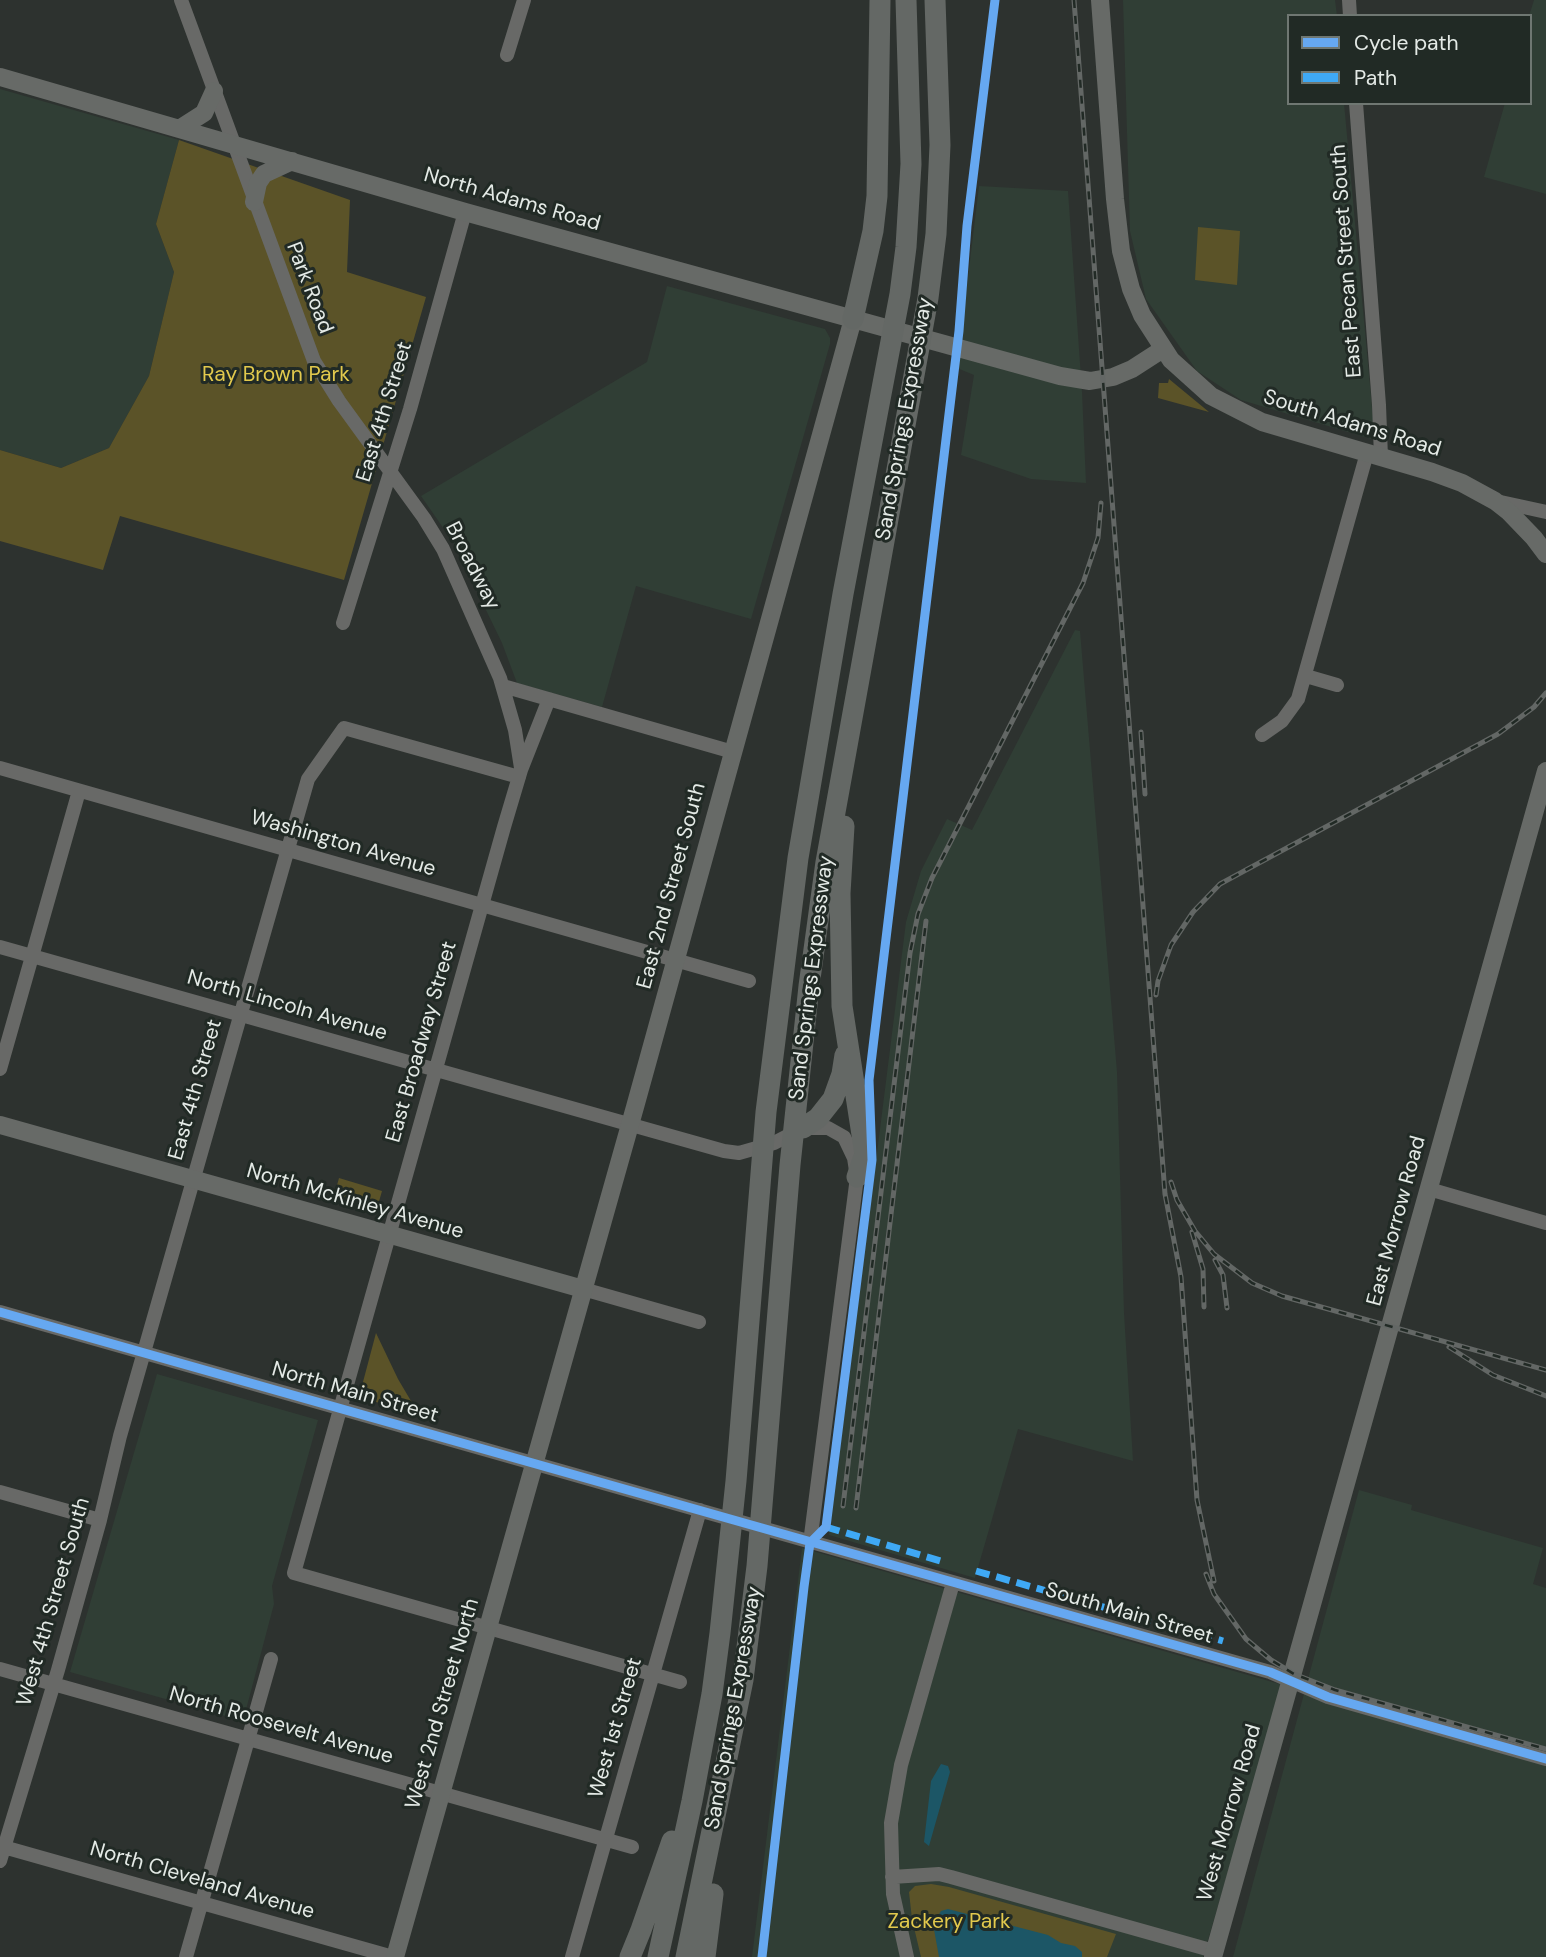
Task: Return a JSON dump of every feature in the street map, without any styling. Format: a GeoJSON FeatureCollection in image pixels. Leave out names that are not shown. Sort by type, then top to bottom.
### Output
{"type":"FeatureCollection","features":[{"type":"Feature","properties":{"kind":"highway"},"geometry":{"type":"LineString","coordinates":[[853,319],[873,231],[877,197],[880,0]]}},
{"type":"Feature","properties":{"kind":"highway","name":"Sand Springs Expressway"},"geometry":{"type":"LineString","coordinates":[[658,1957],[712,1694],[729,1560],[766,1112],[786,938],[811,772],[900,294],[911,164],[906,0]]}},
{"type":"Feature","properties":{"kind":"highway","name":"Sand Springs Expressway"},"geometry":{"type":"LineString","coordinates":[[686,1957],[743,1680],[764,1492],[790,1165],[822,890],[928,298],[940,184],[935,0]]}},
{"type":"Feature","properties":{"kind":"highway"},"geometry":{"type":"LineString","coordinates":[[847,740],[840,893],[840,959],[847,1046],[865,1154],[857,1177]]}},
{"type":"Feature","properties":{"kind":"highway"},"geometry":{"type":"LineString","coordinates":[[803,1128],[818,1118],[833,1099],[842,1074],[847,1046]]}},
{"type":"Feature","properties":{"kind":"highway"},"geometry":{"type":"LineString","coordinates":[[705,1957],[743,1680]]}},
{"type":"Feature","properties":{"kind":"highway"},"geometry":{"type":"LineString","coordinates":[[630,1957],[642,1930],[668,1850],[692,1801]]}},
{"type":"Feature","properties":{"kind":"main road","name":"South Adams Road"},"geometry":{"type":"LineString","coordinates":[[1100,0],[1121,251],[1144,320],[1163,349],[1198,386],[1229,407],[1276,427],[1451,478],[1495,501],[1522,525],[1546,554]]}},
{"type":"Feature","properties":{"kind":"main road","name":"North Adams Road"},"geometry":{"type":"LineString","coordinates":[[0,77],[465,212],[1077,380],[1096,381],[1122,375],[1163,349]]}},
{"type":"Feature","properties":{"kind":"main road"},"geometry":{"type":"LineString","coordinates":[[180,129],[204,113],[214,91]]}},
{"type":"Feature","properties":{"kind":"main road"},"geometry":{"type":"LineString","coordinates":[[254,201],[258,183],[264,174],[292,161]]}},
{"type":"Feature","properties":{"kind":"main road","name":"East 2nd Street South"},"geometry":{"type":"LineString","coordinates":[[534,1463],[853,319]]}},
{"type":"Feature","properties":{"kind":"main road","name":"East Morrow Road"},"geometry":{"type":"LineString","coordinates":[[1291,1682],[1546,771]]}},
{"type":"Feature","properties":{"kind":"main road","name":"North McKinley Avenue"},"geometry":{"type":"LineString","coordinates":[[0,1125],[583,1289]]}},
{"type":"Feature","properties":{"kind":"main road","name":"West 2nd Street North"},"geometry":{"type":"LineString","coordinates":[[394,1957],[534,1463]]}},
{"type":"Feature","properties":{"kind":"main road","name":"West Morrow Road"},"geometry":{"type":"LineString","coordinates":[[1214,1954],[1291,1682]]}},
{"type":"Feature","properties":{"kind":"street","name":"Park Road"},"geometry":{"type":"LineString","coordinates":[[181,0],[314,361],[388,472]]}},
{"type":"Feature","properties":{"kind":"street"},"geometry":{"type":"LineString","coordinates":[[508,55],[524,0]]}},
{"type":"Feature","properties":{"kind":"street","name":"East Pecan Street South"},"geometry":{"type":"LineString","coordinates":[[1262,735],[1282,721],[1298,699],[1374,455],[1379,405],[1356,105]]}},
{"type":"Feature","properties":{"kind":"street","name":"East 4th Street"},"geometry":{"type":"LineString","coordinates":[[343,623],[388,472],[410,409],[465,212]]}},
{"type":"Feature","properties":{"kind":"street","name":"Broadway"},"geometry":{"type":"LineString","coordinates":[[388,472],[424,518],[443,549],[503,686]]}},
{"type":"Feature","properties":{"kind":"street","name":"South Adams Road"},"geometry":{"type":"LineString","coordinates":[[1495,501],[1546,512]]}},
{"type":"Feature","properties":{"kind":"street"},"geometry":{"type":"LineString","coordinates":[[1306,676],[1337,685]]}},
{"type":"Feature","properties":{"kind":"street"},"geometry":{"type":"LineString","coordinates":[[503,686],[733,752]]}},
{"type":"Feature","properties":{"kind":"street","name":"East Broadway Street"},"geometry":{"type":"LineString","coordinates":[[488,1628],[294,1573],[520,773],[515,730],[503,686]]}},
{"type":"Feature","properties":{"kind":"street"},"geometry":{"type":"LineString","coordinates":[[520,773],[549,699]]}},
{"type":"Feature","properties":{"kind":"street","name":"East 4th Street"},"geometry":{"type":"LineString","coordinates":[[144,1352],[308,779],[344,728],[520,773]]}},
{"type":"Feature","properties":{"kind":"street","name":"Washington Avenue"},"geometry":{"type":"LineString","coordinates":[[0,768],[749,981]]}},
{"type":"Feature","properties":{"kind":"street"},"geometry":{"type":"LineString","coordinates":[[0,1069],[79,791]]}},
{"type":"Feature","properties":{"kind":"street","name":"North Lincoln Avenue"},"geometry":{"type":"LineString","coordinates":[[0,947],[724,1151],[739,1153],[774,1143],[803,1128]]}},
{"type":"Feature","properties":{"kind":"street"},"geometry":{"type":"LineString","coordinates":[[803,1128],[828,1128],[844,1137],[855,1158],[857,1177],[810,1543]]}},
{"type":"Feature","properties":{"kind":"street"},"geometry":{"type":"LineString","coordinates":[[1429,1189],[1546,1223]]}},
{"type":"Feature","properties":{"kind":"street","name":"North McKinley Avenue"},"geometry":{"type":"LineString","coordinates":[[583,1289],[699,1322]]}},
{"type":"Feature","properties":{"kind":"street","name":"North Main Street"},"geometry":{"type":"LineString","coordinates":[[0,1312],[699,1510]]}},
{"type":"Feature","properties":{"kind":"street","name":"West 4th Street South"},"geometry":{"type":"LineString","coordinates":[[1,1851],[100,1520],[144,1352]]}},
{"type":"Feature","properties":{"kind":"street"},"geometry":{"type":"LineString","coordinates":[[0,1492],[100,1520]]}},
{"type":"Feature","properties":{"kind":"street","name":"South Main Street"},"geometry":{"type":"LineString","coordinates":[[699,1510],[1269,1672],[1335,1699],[1546,1759]]}},
{"type":"Feature","properties":{"kind":"street","name":"West 1st Street"},"geometry":{"type":"LineString","coordinates":[[572,1957],[699,1510]]}},
{"type":"Feature","properties":{"kind":"street"},"geometry":{"type":"LineString","coordinates":[[907,1957],[895,1904],[891,1823],[897,1784],[953,1583]]}},
{"type":"Feature","properties":{"kind":"street"},"geometry":{"type":"LineString","coordinates":[[488,1628],[680,1682]]}},
{"type":"Feature","properties":{"kind":"street"},"geometry":{"type":"LineString","coordinates":[[186,1957],[271,1659]]}},
{"type":"Feature","properties":{"kind":"street","name":"North Roosevelt Avenue"},"geometry":{"type":"LineString","coordinates":[[0,1669],[632,1847]]}},
{"type":"Feature","properties":{"kind":"street","name":"North Cleveland Avenue"},"geometry":{"type":"LineString","coordinates":[[1,1851],[200,1902],[394,1957]]}},
{"type":"Feature","properties":{"kind":"street"},"geometry":{"type":"LineString","coordinates":[[892,1877],[939,1874],[1214,1954]]}},
{"type":"Feature","properties":{"kind":"shaded area"},"geometry":{"type":"Polygon","coordinates":[[[1123,0],[1335,0],[1337,14],[1287,14],[1287,105],[1344,105],[1375,440],[1241,400],[1197,371],[1146,299],[1130,231],[1123,0]]]}},
{"type":"Feature","properties":{"kind":"shaded area"},"geometry":{"type":"Polygon","coordinates":[[[1534,0],[1546,0],[1546,194],[1484,177],[1504,105],[1532,105],[1532,14],[1530,14],[1534,0]]]}},
{"type":"Feature","properties":{"kind":"shaded area"},"geometry":{"type":"Polygon","coordinates":[[[0,89],[179,140],[156,224],[174,272],[149,376],[109,448],[61,468],[0,450],[0,89]]]}},
{"type":"Feature","properties":{"kind":"shaded area"},"geometry":{"type":"Polygon","coordinates":[[[979,186],[1068,191],[1086,483],[1031,479],[961,455],[974,375],[957,368],[979,186]]]}},
{"type":"Feature","properties":{"kind":"shaded area"},"geometry":{"type":"Polygon","coordinates":[[[667,286],[825,329],[830,344],[751,619],[636,586],[602,707],[517,683],[502,643],[453,542],[421,496],[647,362],[667,286]]]}},
{"type":"Feature","properties":{"kind":"shaded area"},"geometry":{"type":"Polygon","coordinates":[[[1075,630],[1080,631],[1117,1072],[1124,1313],[1133,1461],[1018,1429],[975,1578],[829,1535],[906,922],[921,871],[947,819],[972,830],[1075,630]]]}},
{"type":"Feature","properties":{"kind":"shaded area"},"geometry":{"type":"Polygon","coordinates":[[[157,1374],[318,1420],[272,1586],[274,1604],[243,1721],[70,1672],[157,1374]]]}},
{"type":"Feature","properties":{"kind":"shaded area"},"geometry":{"type":"Polygon","coordinates":[[[1359,1490],[1412,1505],[1411,1510],[1543,1548],[1533,1584],[1546,1588],[1546,1957],[1233,1957],[1359,1490]]]}},
{"type":"Feature","properties":{"kind":"shaded area"},"geometry":{"type":"Polygon","coordinates":[[[802,1548],[1283,1685],[1203,1957],[752,1957],[802,1548]]]}},
{"type":"Feature","properties":{"kind":"green space","name":"Ray Brown Park"},"geometry":{"type":"Polygon","coordinates":[[[179,140],[350,200],[347,272],[426,297],[344,580],[120,516],[103,570],[0,541],[0,450],[61,468],[109,448],[149,376],[174,272],[156,224],[179,140]]]}},
{"type":"Feature","properties":{"kind":"green space"},"geometry":{"type":"Polygon","coordinates":[[[1198,227],[1240,231],[1237,285],[1195,280],[1198,227]]]}},
{"type":"Feature","properties":{"kind":"green space"},"geometry":{"type":"Polygon","coordinates":[[[1169,379],[1209,412],[1158,398],[1159,383],[1168,383],[1169,379]]]}},
{"type":"Feature","properties":{"kind":"green space"},"geometry":{"type":"Polygon","coordinates":[[[339,1178],[382,1191],[376,1212],[333,1200],[339,1178]]]}},
{"type":"Feature","properties":{"kind":"green space"},"geometry":{"type":"Polygon","coordinates":[[[376,1333],[398,1379],[424,1416],[359,1397],[376,1333]]]}},
{"type":"Feature","properties":{"kind":"green space","name":"Zackery Park"},"geometry":{"type":"Polygon","coordinates":[[[931,1884],[1116,1934],[1107,1957],[921,1957],[909,1892],[915,1886],[931,1884]]]}},
{"type":"Feature","properties":{"kind":"water"},"geometry":{"type":"Polygon","coordinates":[[[941,1764],[948,1766],[950,1772],[929,1846],[924,1842],[931,1781],[941,1764]]]}},
{"type":"Feature","properties":{"kind":"water"},"geometry":{"type":"Polygon","coordinates":[[[948,1909],[1048,1935],[1061,1943],[1075,1946],[1082,1952],[1082,1957],[939,1957],[933,1924],[941,1911],[948,1909]]]}},
{"type":"Feature","properties":{"kind":"railway"},"geometry":{"type":"LineString","coordinates":[[1074,0],[1165,1194],[1181,1277],[1197,1500],[1214,1581]]}},
{"type":"Feature","properties":{"kind":"railway"},"geometry":{"type":"LineString","coordinates":[[843,1506],[910,953],[918,914],[932,878],[1083,583],[1098,538],[1101,503]]}},
{"type":"Feature","properties":{"kind":"railway"},"geometry":{"type":"LineString","coordinates":[[1156,995],[1158,981],[1171,945],[1193,912],[1220,884],[1498,734],[1534,707],[1546,693]]}},
{"type":"Feature","properties":{"kind":"railway"},"geometry":{"type":"LineString","coordinates":[[1141,732],[1145,794]]}},
{"type":"Feature","properties":{"kind":"railway"},"geometry":{"type":"LineString","coordinates":[[856,1508],[926,921]]}},
{"type":"Feature","properties":{"kind":"railway"},"geometry":{"type":"LineString","coordinates":[[1171,1182],[1177,1200],[1195,1231],[1214,1254],[1252,1283],[1282,1296],[1546,1370]]}},
{"type":"Feature","properties":{"kind":"railway"},"geometry":{"type":"LineString","coordinates":[[1192,1232],[1203,1269],[1204,1307]]}},
{"type":"Feature","properties":{"kind":"railway"},"geometry":{"type":"LineString","coordinates":[[1215,1260],[1223,1275],[1227,1308]]}},
{"type":"Feature","properties":{"kind":"railway"},"geometry":{"type":"LineString","coordinates":[[1449,1347],[1493,1375],[1546,1396]]}},
{"type":"Feature","properties":{"kind":"railway"},"geometry":{"type":"LineString","coordinates":[[1206,1574],[1214,1594],[1246,1639],[1271,1660],[1294,1674],[1335,1690],[1546,1749]]}},
{"type":"Feature","properties":{"kind":"marked path"},"geometry":{"type":"LineString","coordinates":[[826,1527],[944,1562]]}},
{"type":"Feature","properties":{"kind":"marked path"},"geometry":{"type":"LineString","coordinates":[[976,1571],[1223,1641]]}},
{"type":"Feature","properties":{"kind":"cycle path"},"geometry":{"type":"LineString","coordinates":[[762,1957],[810,1543],[826,1527],[872,1160],[869,1080],[959,331],[967,226],[995,0]]}},
{"type":"Feature","properties":{"kind":"cycle path"},"geometry":{"type":"LineString","coordinates":[[0,1312],[1270,1672],[1328,1697],[1546,1759]]}}]}
